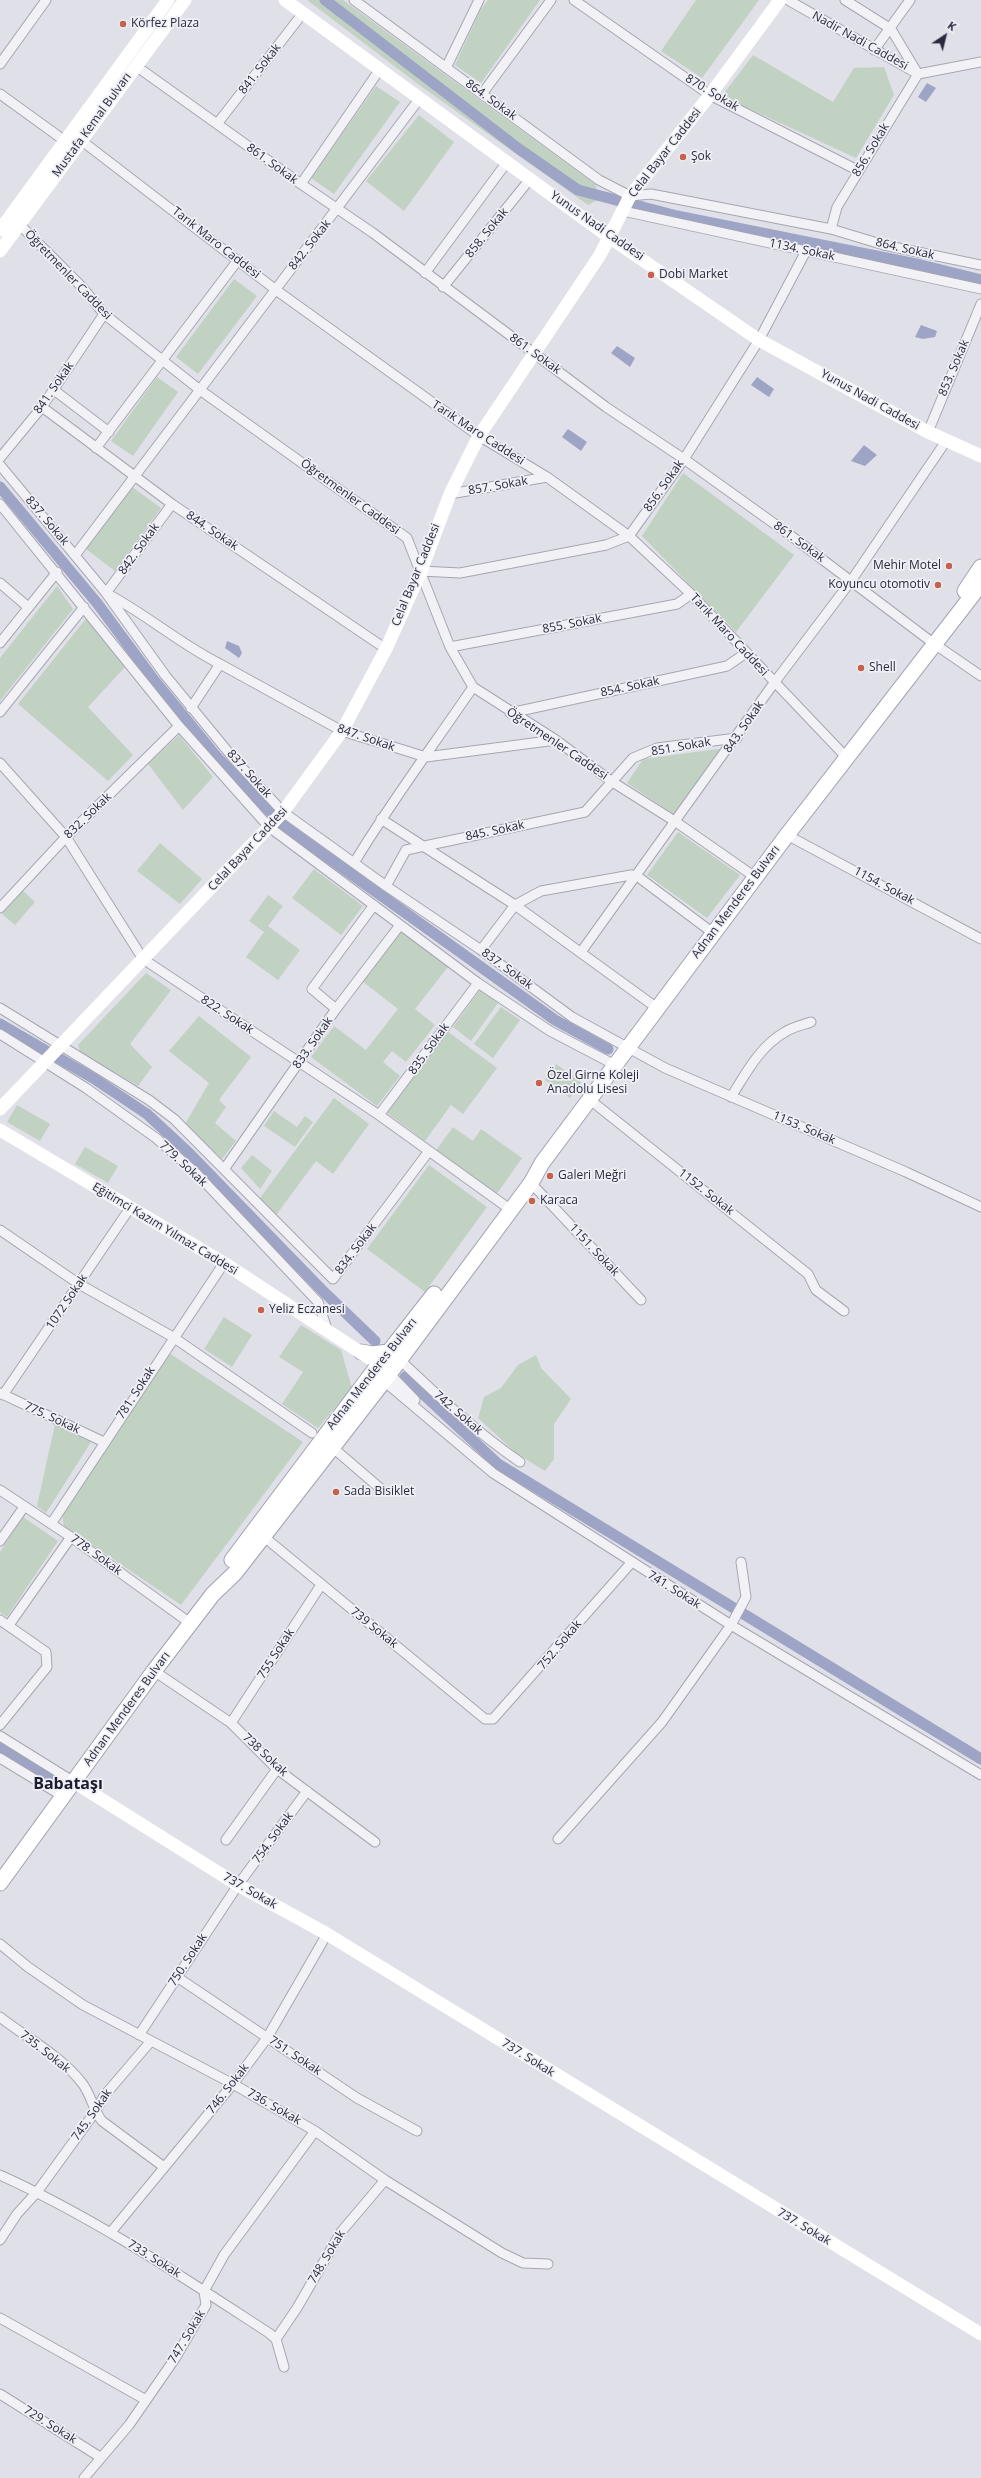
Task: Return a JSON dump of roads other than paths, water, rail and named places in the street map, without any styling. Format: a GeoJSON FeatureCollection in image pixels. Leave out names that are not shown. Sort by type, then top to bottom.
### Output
{"type":"FeatureCollection","features":[{"type":"Feature","properties":{"kind":"main road","name":"Adnan Menderes Bulvarı"},"geometry":{"type":"LineString","coordinates":[[933,643],[981,567]]}},
{"type":"Feature","properties":{"kind":"main road","name":"Adnan Menderes Bulvarı"},"geometry":{"type":"LineString","coordinates":[[213,1594],[226,1568],[381,1373],[542,1163],[846,757],[933,643],[981,584]]}},
{"type":"Feature","properties":{"kind":"main road","name":"Adnan Menderes Bulvarı"},"geometry":{"type":"LineString","coordinates":[[507,1207],[531,1183],[542,1163]]}},
{"type":"Feature","properties":{"kind":"main road"},"geometry":{"type":"LineString","coordinates":[[361,1352],[394,1356]]}},
{"type":"Feature","properties":{"kind":"main road","name":"Adnan Menderes Bulvarı"},"geometry":{"type":"LineString","coordinates":[[0,1883],[190,1623],[213,1594],[235,1573],[332,1447],[381,1373]]}},
{"type":"Feature","properties":{"kind":"street"},"geometry":{"type":"LineString","coordinates":[[0,64],[46,0]]}},
{"type":"Feature","properties":{"kind":"street","name":"Mustafa Kemal Bulvarı"},"geometry":{"type":"LineString","coordinates":[[1,225],[65,141],[168,0]]}},
{"type":"Feature","properties":{"kind":"street","name":"Mustafa Kemal Bulvarı"},"geometry":{"type":"LineString","coordinates":[[0,251],[185,0]]}},
{"type":"Feature","properties":{"kind":"street","name":"Yunus Nadi Caddesi"},"geometry":{"type":"LineString","coordinates":[[284,0],[609,237],[759,340],[928,432],[981,456]]}},
{"type":"Feature","properties":{"kind":"street","name":"864. Sokak"},"geometry":{"type":"LineString","coordinates":[[354,0],[599,180],[630,197],[650,194],[831,229],[884,245],[981,265]]}},
{"type":"Feature","properties":{"kind":"street"},"geometry":{"type":"LineString","coordinates":[[482,94],[551,0]]}},
{"type":"Feature","properties":{"kind":"street","name":"870. Sokak"},"geometry":{"type":"LineString","coordinates":[[574,0],[710,95],[859,171]]}},
{"type":"Feature","properties":{"kind":"street","name":"Celal Bayar Caddesi"},"geometry":{"type":"LineString","coordinates":[[0,1109],[283,812],[342,731],[386,649],[421,571],[450,494],[479,436],[600,255],[630,197],[710,95],[780,0]]}},
{"type":"Feature","properties":{"kind":"street","name":"Nadir Nadi Caddesi"},"geometry":{"type":"LineString","coordinates":[[788,0],[918,74],[981,62]]}},
{"type":"Feature","properties":{"kind":"street"},"geometry":{"type":"LineString","coordinates":[[845,0],[891,29],[918,74]]}},
{"type":"Feature","properties":{"kind":"street"},"geometry":{"type":"LineString","coordinates":[[874,50],[891,29],[910,0]]}},
{"type":"Feature","properties":{"kind":"street"},"geometry":{"type":"LineString","coordinates":[[446,68],[474,2]]}},
{"type":"Feature","properties":{"kind":"street","name":"841. Sokak"},"geometry":{"type":"LineString","coordinates":[[217,124],[303,13]]}},
{"type":"Feature","properties":{"kind":"street","name":"861. Sokak"},"geometry":{"type":"LineString","coordinates":[[136,66],[300,184],[338,209],[606,407],[684,459],[933,643],[981,676]]}},
{"type":"Feature","properties":{"kind":"street"},"geometry":{"type":"LineString","coordinates":[[300,184],[380,70]]}},
{"type":"Feature","properties":{"kind":"street","name":"856. Sokak"},"geometry":{"type":"LineString","coordinates":[[831,229],[837,206],[918,74]]}},
{"type":"Feature","properties":{"kind":"street"},"geometry":{"type":"LineString","coordinates":[[0,94],[65,141]]}},
{"type":"Feature","properties":{"kind":"street","name":"842. Sokak"},"geometry":{"type":"LineString","coordinates":[[76,554],[133,476],[338,209],[420,98]]}},
{"type":"Feature","properties":{"kind":"street","name":"Tarık Maro Caddesi"},"geometry":{"type":"LineString","coordinates":[[82,140],[276,290],[479,436],[548,477],[629,536],[690,594],[846,757]]}},
{"type":"Feature","properties":{"kind":"street"},"geometry":{"type":"LineString","coordinates":[[425,273],[507,162]]}},
{"type":"Feature","properties":{"kind":"street","name":"858. Sokak"},"geometry":{"type":"LineString","coordinates":[[443,287],[530,179]]}},
{"type":"Feature","properties":{"kind":"street","name":"1134. Sokak"},"geometry":{"type":"LineString","coordinates":[[623,211],[981,289]]}},
{"type":"Feature","properties":{"kind":"street","name":"Öğretmenler Caddesi"},"geometry":{"type":"LineString","coordinates":[[20,224],[83,288],[104,314],[163,362],[407,538],[450,647],[473,687],[510,713],[556,740],[611,781],[676,822],[755,877]]}},
{"type":"Feature","properties":{"kind":"street","name":"856. Sokak"},"geometry":{"type":"LineString","coordinates":[[629,536],[684,459],[759,340],[806,251]]}},
{"type":"Feature","properties":{"kind":"street"},"geometry":{"type":"LineString","coordinates":[[96,448],[163,362],[238,260]]}},
{"type":"Feature","properties":{"kind":"street","name":"853. Sokak"},"geometry":{"type":"LineString","coordinates":[[928,432],[981,304]]}},
{"type":"Feature","properties":{"kind":"street","name":"841. Sokak"},"geometry":{"type":"LineString","coordinates":[[0,458],[42,408],[104,314]]}},
{"type":"Feature","properties":{"kind":"street"},"geometry":{"type":"LineString","coordinates":[[54,390],[109,432]]}},
{"type":"Feature","properties":{"kind":"street","name":"844. Sokak"},"geometry":{"type":"LineString","coordinates":[[42,408],[172,504],[386,649]]}},
{"type":"Feature","properties":{"kind":"street","name":"Yunus Nadi Caddesi"},"geometry":{"type":"LineString","coordinates":[[946,441],[981,465]]}},
{"type":"Feature","properties":{"kind":"street","name":"843. Sokak"},"geometry":{"type":"LineString","coordinates":[[581,952],[737,738],[774,683],[851,581],[946,441]]}},
{"type":"Feature","properties":{"kind":"street","name":"837. Sokak"},"geometry":{"type":"LineString","coordinates":[[0,465],[76,554],[106,593],[164,675],[191,708],[283,812],[386,886],[481,950],[572,1017],[628,1047]]}},
{"type":"Feature","properties":{"kind":"street","name":"857. Sokak"},"geometry":{"type":"LineString","coordinates":[[450,494],[548,477]]}},
{"type":"Feature","properties":{"kind":"street","name":"837. Sokak"},"geometry":{"type":"LineString","coordinates":[[0,504],[57,572],[179,726],[268,828],[478,983],[550,1031],[614,1065]]}},
{"type":"Feature","properties":{"kind":"street","name":"842. Sokak"},"geometry":{"type":"LineString","coordinates":[[106,593],[172,504]]}},
{"type":"Feature","properties":{"kind":"street"},"geometry":{"type":"LineString","coordinates":[[421,571],[460,574],[606,545],[629,536]]}},
{"type":"Feature","properties":{"kind":"street"},"geometry":{"type":"LineString","coordinates":[[0,643],[57,572]]}},
{"type":"Feature","properties":{"kind":"street"},"geometry":{"type":"LineString","coordinates":[[0,583],[28,607]]}},
{"type":"Feature","properties":{"kind":"street","name":"847. Sokak"},"geometry":{"type":"LineString","coordinates":[[106,593],[128,604],[202,655],[342,731],[426,758],[556,740]]}},
{"type":"Feature","properties":{"kind":"street","name":"855. Sokak"},"geometry":{"type":"LineString","coordinates":[[450,647],[677,604],[690,594]]}},
{"type":"Feature","properties":{"kind":"street"},"geometry":{"type":"LineString","coordinates":[[0,712],[84,607]]}},
{"type":"Feature","properties":{"kind":"street","name":"854. Sokak"},"geometry":{"type":"LineString","coordinates":[[510,713],[727,666],[746,653]]}},
{"type":"Feature","properties":{"kind":"street"},"geometry":{"type":"LineString","coordinates":[[191,708],[220,664]]}},
{"type":"Feature","properties":{"kind":"street"},"geometry":{"type":"LineString","coordinates":[[354,863],[381,819],[426,758],[473,687]]}},
{"type":"Feature","properties":{"kind":"street","name":"832. Sokak"},"geometry":{"type":"LineString","coordinates":[[0,908],[66,837],[179,726]]}},
{"type":"Feature","properties":{"kind":"street","name":"851. Sokak"},"geometry":{"type":"LineString","coordinates":[[611,781],[633,758],[657,748],[737,738]]}},
{"type":"Feature","properties":{"kind":"street","name":"822. Sokak"},"geometry":{"type":"LineString","coordinates":[[0,763],[66,837],[143,959],[379,1115],[507,1207]]}},
{"type":"Feature","properties":{"kind":"street","name":"845. Sokak"},"geometry":{"type":"LineString","coordinates":[[386,886],[406,850],[585,812],[611,781]]}},
{"type":"Feature","properties":{"kind":"street"},"geometry":{"type":"LineString","coordinates":[[381,819],[515,905],[657,1008]]}},
{"type":"Feature","properties":{"kind":"street","name":"1154. Sokak"},"geometry":{"type":"LineString","coordinates":[[787,835],[981,939]]}},
{"type":"Feature","properties":{"kind":"street"},"geometry":{"type":"LineString","coordinates":[[481,950],[515,905],[541,891],[637,876],[713,933]]}},
{"type":"Feature","properties":{"kind":"street","name":"833. Sokak"},"geometry":{"type":"LineString","coordinates":[[225,1168],[336,1009],[312,989],[374,905]]}},
{"type":"Feature","properties":{"kind":"street"},"geometry":{"type":"LineString","coordinates":[[336,1009],[400,925]]}},
{"type":"Feature","properties":{"kind":"street","name":"835. Sokak"},"geometry":{"type":"LineString","coordinates":[[379,1115],[478,983]]}},
{"type":"Feature","properties":{"kind":"street"},"geometry":{"type":"LineString","coordinates":[[0,1008],[149,1100],[174,1119],[225,1168]]}},
{"type":"Feature","properties":{"kind":"street"},"geometry":{"type":"LineString","coordinates":[[732,1097],[752,1064],[767,1046],[785,1031],[811,1022]]}},
{"type":"Feature","properties":{"kind":"street","name":"779. Sokak"},"geometry":{"type":"LineString","coordinates":[[0,1034],[86,1088],[156,1138],[197,1174],[318,1302],[328,1332]]}},
{"type":"Feature","properties":{"kind":"street","name":"1153. Sokak"},"geometry":{"type":"LineString","coordinates":[[628,1047],[665,1068],[981,1207]]}},
{"type":"Feature","properties":{"kind":"street","name":"1152. Sokak"},"geometry":{"type":"LineString","coordinates":[[589,1099],[808,1274],[816,1290],[844,1311]]}},
{"type":"Feature","properties":{"kind":"street","name":"Eğitimci Kazım Yılmaz Caddesi"},"geometry":{"type":"LineString","coordinates":[[0,1130],[224,1263],[328,1332],[361,1352],[381,1373]]}},
{"type":"Feature","properties":{"kind":"street","name":"834. Sokak"},"geometry":{"type":"LineString","coordinates":[[225,1168],[332,1279],[429,1151]]}},
{"type":"Feature","properties":{"kind":"street","name":"1151. Sokak"},"geometry":{"type":"LineString","coordinates":[[531,1183],[641,1300]]}},
{"type":"Feature","properties":{"kind":"street","name":"1072 Sokak"},"geometry":{"type":"LineString","coordinates":[[1,1394],[79,1284],[130,1208]]}},
{"type":"Feature","properties":{"kind":"street"},"geometry":{"type":"LineString","coordinates":[[0,1230],[79,1284],[173,1337],[312,1433]]}},
{"type":"Feature","properties":{"kind":"street","name":"781. Sokak"},"geometry":{"type":"LineString","coordinates":[[51,1524],[173,1337],[224,1263]]}},
{"type":"Feature","properties":{"kind":"street","name":"Eğitimci Kazım Yılmaz Caddesi"},"geometry":{"type":"LineString","coordinates":[[328,1332],[381,1373]]}},
{"type":"Feature","properties":{"kind":"street","name":"742. Sokak"},"geometry":{"type":"LineString","coordinates":[[394,1356],[489,1440],[520,1462]]}},
{"type":"Feature","properties":{"kind":"street","name":"741. Sokak"},"geometry":{"type":"LineString","coordinates":[[381,1373],[425,1414],[493,1473],[631,1563],[731,1625],[981,1775]]}},
{"type":"Feature","properties":{"kind":"street","name":"775. Sokak"},"geometry":{"type":"LineString","coordinates":[[1,1394],[104,1442]]}},
{"type":"Feature","properties":{"kind":"street"},"geometry":{"type":"LineString","coordinates":[[332,1447],[381,1489]]}},
{"type":"Feature","properties":{"kind":"street","name":"778. Sokak"},"geometry":{"type":"LineString","coordinates":[[0,1490],[71,1537],[190,1623]]}},
{"type":"Feature","properties":{"kind":"street"},"geometry":{"type":"LineString","coordinates":[[0,1541],[24,1507]]}},
{"type":"Feature","properties":{"kind":"street","name":"739 Sokak"},"geometry":{"type":"LineString","coordinates":[[263,1536],[485,1719]]}},
{"type":"Feature","properties":{"kind":"street"},"geometry":{"type":"LineString","coordinates":[[9,1625],[71,1537]]}},
{"type":"Feature","properties":{"kind":"street"},"geometry":{"type":"LineString","coordinates":[[558,1839],[662,1722],[731,1625],[746,1597],[741,1562]]}},
{"type":"Feature","properties":{"kind":"street","name":"752. Sokak"},"geometry":{"type":"LineString","coordinates":[[485,1719],[493,1720],[631,1563]]}},
{"type":"Feature","properties":{"kind":"street","name":"755 Sokak"},"geometry":{"type":"LineString","coordinates":[[231,1723],[321,1585]]}},
{"type":"Feature","properties":{"kind":"street"},"geometry":{"type":"LineString","coordinates":[[0,1620],[46,1652],[47,1667],[0,1725]]}},
{"type":"Feature","properties":{"kind":"street","name":"738 Sokak"},"geometry":{"type":"LineString","coordinates":[[154,1671],[231,1723],[277,1769],[375,1842]]}},
{"type":"Feature","properties":{"kind":"street"},"geometry":{"type":"LineString","coordinates":[[0,1736],[74,1782]]}},
{"type":"Feature","properties":{"kind":"street"},"geometry":{"type":"LineString","coordinates":[[0,1758],[64,1797]]}},
{"type":"Feature","properties":{"kind":"street"},"geometry":{"type":"LineString","coordinates":[[226,1840],[277,1769]]}},
{"type":"Feature","properties":{"kind":"street","name":"737. Sokak"},"geometry":{"type":"LineString","coordinates":[[74,1782],[238,1885],[327,1934],[981,2334]]}},
{"type":"Feature","properties":{"kind":"street","name":"754. Sokak"},"geometry":{"type":"LineString","coordinates":[[238,1885],[307,1791]]}},
{"type":"Feature","properties":{"kind":"street","name":"750. Sokak"},"geometry":{"type":"LineString","coordinates":[[139,2035],[238,1885]]}},
{"type":"Feature","properties":{"kind":"street","name":"746. Sokak"},"geometry":{"type":"LineString","coordinates":[[111,2232],[233,2084],[267,2038],[327,1934]]}},
{"type":"Feature","properties":{"kind":"street","name":"736. Sokak"},"geometry":{"type":"LineString","coordinates":[[0,1944],[28,1967],[83,2005],[233,2084],[315,2131],[385,2180],[502,2253],[523,2263],[548,2264]]}},
{"type":"Feature","properties":{"kind":"street","name":"751. Sokak"},"geometry":{"type":"LineString","coordinates":[[177,1977],[358,2098],[417,2131]]}},
{"type":"Feature","properties":{"kind":"street","name":"735. Sokak"},"geometry":{"type":"LineString","coordinates":[[0,2017],[63,2064],[83,2084],[95,2112]]}},
{"type":"Feature","properties":{"kind":"street","name":"745. Sokak"},"geometry":{"type":"LineString","coordinates":[[0,2240],[95,2112],[104,2096],[151,2041]]}},
{"type":"Feature","properties":{"kind":"street"},"geometry":{"type":"LineString","coordinates":[[95,2112],[102,2121],[164,2167]]}},
{"type":"Feature","properties":{"kind":"street","name":"747. Sokak"},"geometry":{"type":"LineString","coordinates":[[84,2478],[100,2457],[129,2425],[176,2357],[206,2304],[204,2290],[224,2255],[315,2131]]}},
{"type":"Feature","properties":{"kind":"street","name":"733. Sokak"},"geometry":{"type":"LineString","coordinates":[[0,2175],[37,2192],[111,2232],[204,2290],[276,2338]]}},
{"type":"Feature","properties":{"kind":"street","name":"748. Sokak"},"geometry":{"type":"LineString","coordinates":[[276,2338],[297,2308],[341,2232],[385,2180]]}},
{"type":"Feature","properties":{"kind":"street"},"geometry":{"type":"LineString","coordinates":[[0,2318],[146,2400]]}},
{"type":"Feature","properties":{"kind":"street"},"geometry":{"type":"LineString","coordinates":[[276,2338],[284,2366]]}},
{"type":"Feature","properties":{"kind":"street","name":"729. Sokak"},"geometry":{"type":"LineString","coordinates":[[1,2396],[100,2457]]}},
{"type":"Feature","properties":{"kind":"water"},"geometry":{"type":"Polygon","coordinates":[[[927,83],[936,88],[926,102],[918,97],[927,83]]]}},
{"type":"Feature","properties":{"kind":"water"},"geometry":{"type":"Polygon","coordinates":[[[921,325],[937,331],[935,337],[923,339],[915,337],[921,325]]]}},
{"type":"Feature","properties":{"kind":"water"},"geometry":{"type":"Polygon","coordinates":[[[617,346],[635,358],[630,367],[611,353],[617,346]]]}},
{"type":"Feature","properties":{"kind":"water"},"geometry":{"type":"Polygon","coordinates":[[[757,377],[774,389],[769,397],[751,385],[757,377]]]}},
{"type":"Feature","properties":{"kind":"water"},"geometry":{"type":"Polygon","coordinates":[[[568,429],[587,442],[581,451],[562,437],[568,429]]]}},
{"type":"Feature","properties":{"kind":"water"},"geometry":{"type":"Polygon","coordinates":[[[864,445],[877,455],[865,466],[851,461],[864,445]]]}},
{"type":"Feature","properties":{"kind":"water"},"geometry":{"type":"Polygon","coordinates":[[[227,641],[239,646],[242,653],[239,658],[225,648],[227,641]]]}},
{"type":"Feature","properties":{"kind":"waterway"},"geometry":{"type":"LineString","coordinates":[[325,0],[519,149],[578,190],[677,216],[921,265],[981,280]]}},
{"type":"Feature","properties":{"kind":"waterway"},"geometry":{"type":"LineString","coordinates":[[0,487],[97,603],[154,680],[216,756],[284,826],[555,1020],[608,1049]]}},
{"type":"Feature","properties":{"kind":"waterway"},"geometry":{"type":"LineString","coordinates":[[0,1024],[93,1078],[147,1114],[189,1153],[324,1292],[375,1341]]}},
{"type":"Feature","properties":{"kind":"waterway"},"geometry":{"type":"LineString","coordinates":[[405,1377],[498,1464],[981,1759]]}},
{"type":"Feature","properties":{"kind":"waterway"},"geometry":{"type":"LineString","coordinates":[[0,1747],[49,1778]]}},
{"type":"Feature","properties":{"kind":"place","name":"Körfez Plaza"},"geometry":{"type":"Point","coordinates":[123,24]}},
{"type":"Feature","properties":{"kind":"place","name":"Şok"},"geometry":{"type":"Point","coordinates":[683,157]}},
{"type":"Feature","properties":{"kind":"place","name":"Dobi Market"},"geometry":{"type":"Point","coordinates":[651,275]}},
{"type":"Feature","properties":{"kind":"place","name":"Mehir Motel"},"geometry":{"type":"Point","coordinates":[949,566]}},
{"type":"Feature","properties":{"kind":"place","name":"Koyuncu otomotiv"},"geometry":{"type":"Point","coordinates":[938,585]}},
{"type":"Feature","properties":{"kind":"place","name":"Shell"},"geometry":{"type":"Point","coordinates":[861,668]}},
{"type":"Feature","properties":{"kind":"place","name":"Özel Girne Koleji Anadolu Lisesi"},"geometry":{"type":"Point","coordinates":[539,1083]}},
{"type":"Feature","properties":{"kind":"place","name":"Galeri Meğri"},"geometry":{"type":"Point","coordinates":[550,1176]}},
{"type":"Feature","properties":{"kind":"place","name":"Karaca"},"geometry":{"type":"Point","coordinates":[532,1201]}},
{"type":"Feature","properties":{"kind":"place","name":"Yeliz Eczanesi"},"geometry":{"type":"Point","coordinates":[261,1310]}},
{"type":"Feature","properties":{"kind":"place","name":"Sada Bisiklet"},"geometry":{"type":"Point","coordinates":[336,1492]}},
{"type":"Feature","properties":{"kind":"district","name":"Babataşı"},"geometry":{"type":"Point","coordinates":[68,1784]}}]}
